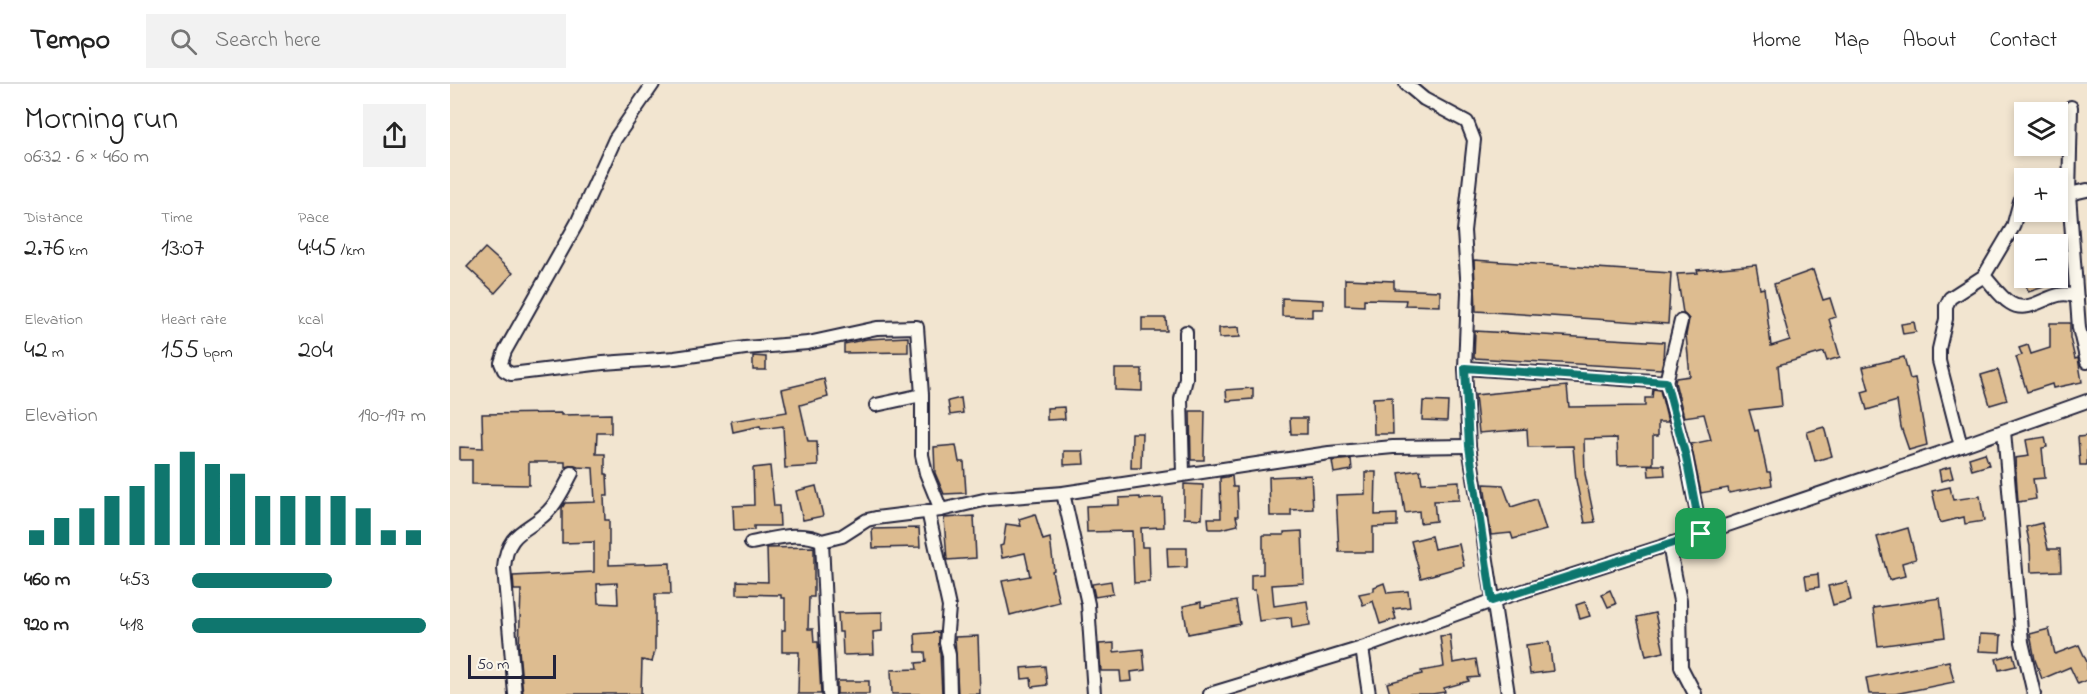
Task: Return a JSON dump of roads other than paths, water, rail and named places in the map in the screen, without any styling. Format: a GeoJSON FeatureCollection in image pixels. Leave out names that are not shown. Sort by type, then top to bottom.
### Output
{"type":"FeatureCollection","features":[{"type":"Feature","properties":{"kind":"street"},"geometry":{"type":"LineString","coordinates":[[653,84],[615,139],[577,223],[505,351],[501,363],[504,370],[511,374],[603,363],[675,358],[745,348],[808,343],[877,328],[917,327],[922,395],[922,455],[935,511],[949,607],[946,643],[949,655],[950,694]]}},
{"type":"Feature","properties":{"kind":"street"},"geometry":{"type":"LineString","coordinates":[[1406,84],[1424,99],[1467,122],[1474,140],[1464,231],[1468,292],[1465,368],[1469,446],[1508,694]]}},
{"type":"Feature","properties":{"kind":"street"},"geometry":{"type":"LineString","coordinates":[[2071,107],[2069,194],[2081,345],[2087,362]]}},
{"type":"Feature","properties":{"kind":"street"},"geometry":{"type":"LineString","coordinates":[[2069,194],[2087,190]]}},
{"type":"Feature","properties":{"kind":"street"},"geometry":{"type":"LineString","coordinates":[[1962,446],[1939,361],[1946,306],[1950,298],[1984,276],[2014,222]]}},
{"type":"Feature","properties":{"kind":"street"},"geometry":{"type":"LineString","coordinates":[[1984,276],[2010,303],[2020,307],[2061,294],[2070,294],[2077,298]]}},
{"type":"Feature","properties":{"kind":"street"},"geometry":{"type":"LineString","coordinates":[[1681,321],[1666,382],[1686,457],[1701,534]]}},
{"type":"Feature","properties":{"kind":"street"},"geometry":{"type":"LineString","coordinates":[[1183,474],[1181,399],[1186,379],[1186,332]]}},
{"type":"Feature","properties":{"kind":"street"},"geometry":{"type":"LineString","coordinates":[[1465,368],[1666,382]]}},
{"type":"Feature","properties":{"kind":"street"},"geometry":{"type":"LineString","coordinates":[[876,405],[922,395]]}},
{"type":"Feature","properties":{"kind":"street"},"geometry":{"type":"LineString","coordinates":[[1210,694],[1362,648],[1492,601],[1669,545],[1962,446],[2087,401]]}},
{"type":"Feature","properties":{"kind":"street"},"geometry":{"type":"LineString","coordinates":[[2004,430],[2022,642],[2034,694]]}},
{"type":"Feature","properties":{"kind":"street"},"geometry":{"type":"LineString","coordinates":[[751,543],[798,535],[814,537],[822,541],[842,536],[867,520],[935,511],[988,499],[1063,493],[1329,453],[1393,447],[1469,446]]}},
{"type":"Feature","properties":{"kind":"street"},"geometry":{"type":"LineString","coordinates":[[515,694],[504,568],[505,552],[512,539],[552,507],[572,473]]}},
{"type":"Feature","properties":{"kind":"street"},"geometry":{"type":"LineString","coordinates":[[1063,493],[1088,604],[1094,694]]}},
{"type":"Feature","properties":{"kind":"street"},"geometry":{"type":"LineString","coordinates":[[822,541],[829,694]]}},
{"type":"Feature","properties":{"kind":"street"},"geometry":{"type":"LineString","coordinates":[[1669,545],[1680,601],[1681,667],[1695,694]]}},
{"type":"Feature","properties":{"kind":"street"},"geometry":{"type":"LineString","coordinates":[[1362,648],[1370,694]]}}]}
